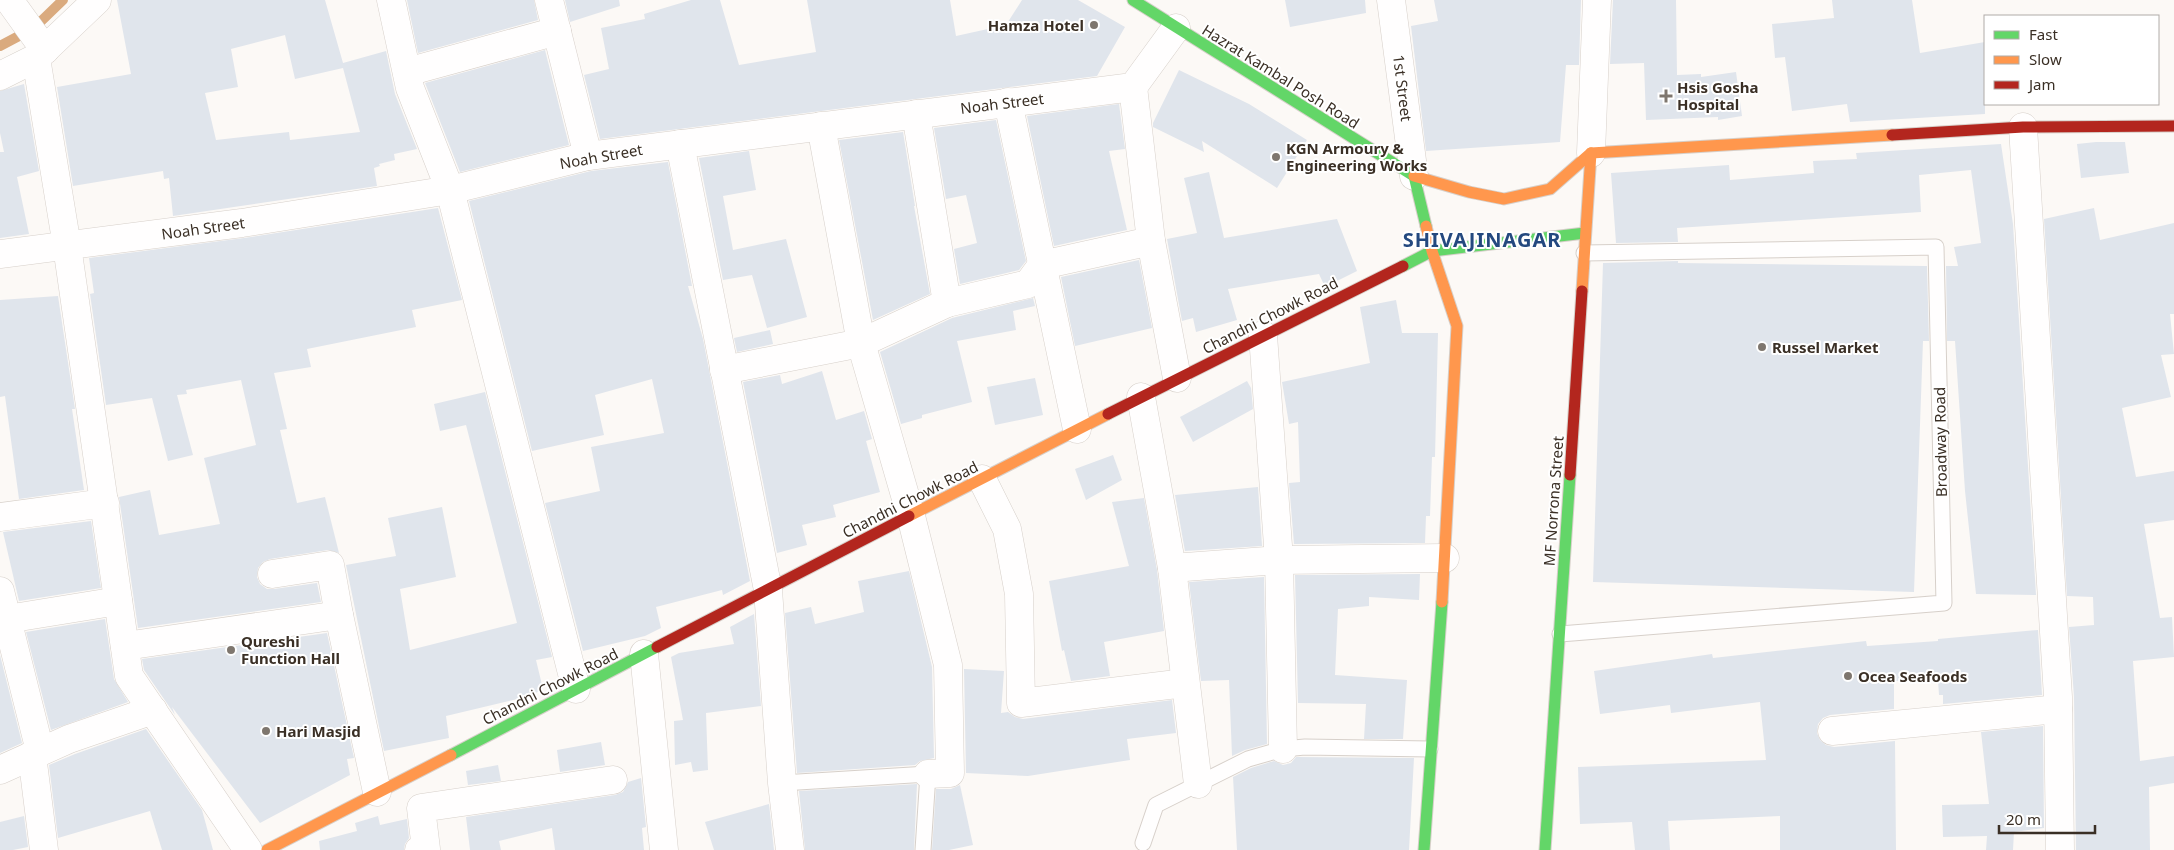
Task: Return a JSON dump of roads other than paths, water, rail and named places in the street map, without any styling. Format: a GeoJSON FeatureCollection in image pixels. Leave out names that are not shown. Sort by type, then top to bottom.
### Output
{"type":"FeatureCollection","features":[{"type":"Feature","properties":{"kind":"street"},"geometry":{"type":"LineString","coordinates":[[0,76],[40,50],[97,0]]}},
{"type":"Feature","properties":{"kind":"street"},"geometry":{"type":"LineString","coordinates":[[391,0],[410,88],[450,190],[576,689]]}},
{"type":"Feature","properties":{"kind":"street"},"geometry":{"type":"LineString","coordinates":[[549,0],[588,156]]}},
{"type":"Feature","properties":{"kind":"street","name":"Hazrat Kambal Posh Road"},"geometry":{"type":"LineString","coordinates":[[1133,0],[1414,176],[1469,192],[1504,199],[1550,189],[1591,154]]}},
{"type":"Feature","properties":{"kind":"street","name":"1st Street"},"geometry":{"type":"LineString","coordinates":[[1391,0],[1414,176]]}},
{"type":"Feature","properties":{"kind":"street"},"geometry":{"type":"LineString","coordinates":[[1597,0],[1591,154],[2023,127],[2174,126]]}},
{"type":"Feature","properties":{"kind":"street"},"geometry":{"type":"LineString","coordinates":[[15,8],[40,50],[129,676],[248,850]]}},
{"type":"Feature","properties":{"kind":"street"},"geometry":{"type":"LineString","coordinates":[[1176,28],[1132,87],[1152,241],[1178,378]]}},
{"type":"Feature","properties":{"kind":"street"},"geometry":{"type":"LineString","coordinates":[[407,72],[557,30]]}},
{"type":"Feature","properties":{"kind":"street","name":"Noah Street"},"geometry":{"type":"LineString","coordinates":[[0,254],[242,223],[450,190],[588,156],[1132,87]]}},
{"type":"Feature","properties":{"kind":"street"},"geometry":{"type":"LineString","coordinates":[[1008,102],[1077,429]]}},
{"type":"Feature","properties":{"kind":"street"},"geometry":{"type":"LineString","coordinates":[[916,114],[947,303]]}},
{"type":"Feature","properties":{"kind":"street"},"geometry":{"type":"LineString","coordinates":[[821,126],[861,343],[911,516],[948,665],[950,773],[928,774]]}},
{"type":"Feature","properties":{"kind":"street"},"geometry":{"type":"LineString","coordinates":[[2023,127],[2058,709],[2060,850]]}},
{"type":"Feature","properties":{"kind":"street"},"geometry":{"type":"LineString","coordinates":[[680,144],[768,590],[782,783],[790,850]]}},
{"type":"Feature","properties":{"kind":"street","name":"MF Norrona Street"},"geometry":{"type":"LineString","coordinates":[[1545,850],[1584,233],[1591,154]]}},
{"type":"Feature","properties":{"kind":"street"},"geometry":{"type":"LineString","coordinates":[[1414,176],[1432,251],[1457,326],[1445,558],[1424,850]]}},
{"type":"Feature","properties":{"kind":"street","name":"Chandni Chowk Road"},"geometry":{"type":"LineString","coordinates":[[267,850],[1077,429],[1432,251],[1584,233]]}},
{"type":"Feature","properties":{"kind":"street"},"geometry":{"type":"LineString","coordinates":[[724,370],[861,343],[947,303],[1028,284],[1042,265],[1152,241]]}},
{"type":"Feature","properties":{"kind":"street"},"geometry":{"type":"LineString","coordinates":[[1263,335],[1279,560],[1283,749]]}},
{"type":"Feature","properties":{"kind":"street"},"geometry":{"type":"LineString","coordinates":[[1141,397],[1172,568],[1198,784]]}},
{"type":"Feature","properties":{"kind":"street"},"geometry":{"type":"LineString","coordinates":[[982,479],[1007,528],[1019,594],[1021,703],[1185,683]]}},
{"type":"Feature","properties":{"kind":"street"},"geometry":{"type":"LineString","coordinates":[[0,517],[104,502]]}},
{"type":"Feature","properties":{"kind":"street"},"geometry":{"type":"LineString","coordinates":[[1172,568],[1279,560],[1445,558]]}},
{"type":"Feature","properties":{"kind":"street"},"geometry":{"type":"LineString","coordinates":[[272,574],[330,565],[338,615],[378,792]]}},
{"type":"Feature","properties":{"kind":"street"},"geometry":{"type":"LineString","coordinates":[[0,591],[36,754],[44,850]]}},
{"type":"Feature","properties":{"kind":"street"},"geometry":{"type":"LineString","coordinates":[[7,619],[118,601]]}},
{"type":"Feature","properties":{"kind":"street"},"geometry":{"type":"LineString","coordinates":[[125,646],[338,615]]}},
{"type":"Feature","properties":{"kind":"street"},"geometry":{"type":"LineString","coordinates":[[644,654],[664,850]]}},
{"type":"Feature","properties":{"kind":"street"},"geometry":{"type":"LineString","coordinates":[[1832,730],[2058,709]]}},
{"type":"Feature","properties":{"kind":"street"},"geometry":{"type":"LineString","coordinates":[[0,770],[69,739],[153,710]]}},
{"type":"Feature","properties":{"kind":"street"},"geometry":{"type":"LineString","coordinates":[[419,850],[426,849],[421,808],[613,780]]}},
{"type":"Feature","properties":{"kind":"lane","name":"Broadway Road"},"geometry":{"type":"LineString","coordinates":[[1560,634],[1944,603],[1936,247],[1584,253]]}},
{"type":"Feature","properties":{"kind":"lane"},"geometry":{"type":"LineString","coordinates":[[1144,843],[1156,806],[1248,759],[1283,749],[1306,747],[1430,749]]}},
{"type":"Feature","properties":{"kind":"lane"},"geometry":{"type":"LineString","coordinates":[[782,783],[928,774],[923,850]]}},
{"type":"Feature","properties":{"kind":"waterway"},"geometry":{"type":"LineString","coordinates":[[0,46],[34,28],[63,0]]}},
{"type":"Feature","properties":{"kind":"place","name":"Hamza Hotel"},"geometry":{"type":"Point","coordinates":[1094,25]}},
{"type":"Feature","properties":{"kind":"place","name":"Hsis Gosha Hospital"},"geometry":{"type":"Point","coordinates":[1666,96]}},
{"type":"Feature","properties":{"kind":"place","name":"KGN Armoury & Engineering Works"},"geometry":{"type":"Point","coordinates":[1276,157]}},
{"type":"Feature","properties":{"kind":"place","name":"Russel Market"},"geometry":{"type":"Point","coordinates":[1762,347]}},
{"type":"Feature","properties":{"kind":"place","name":"Qureshi Function Hall"},"geometry":{"type":"Point","coordinates":[231,650]}},
{"type":"Feature","properties":{"kind":"place","name":"Ocea Seafoods"},"geometry":{"type":"Point","coordinates":[1848,676]}},
{"type":"Feature","properties":{"kind":"place","name":"Hari Masjid"},"geometry":{"type":"Point","coordinates":[266,731]}},
{"type":"Feature","properties":{"kind":"district","name":"SHIVAJINAGAR"},"geometry":{"type":"Point","coordinates":[1482,239]}}]}
